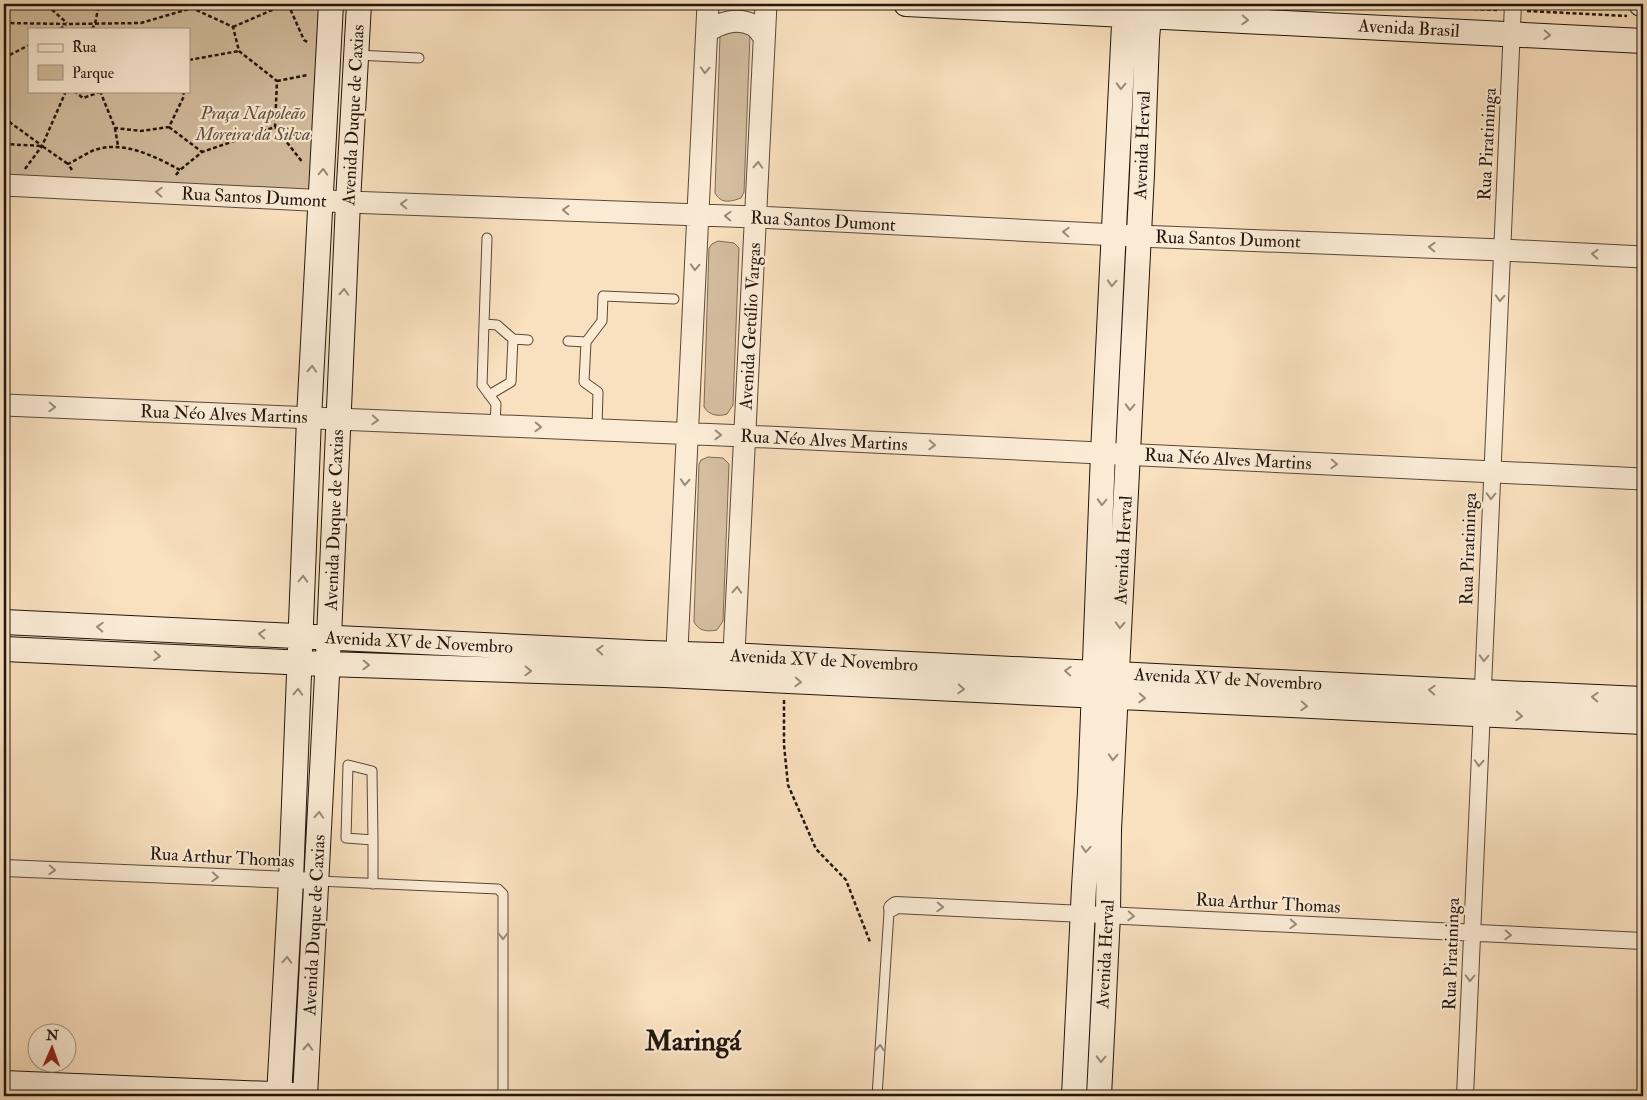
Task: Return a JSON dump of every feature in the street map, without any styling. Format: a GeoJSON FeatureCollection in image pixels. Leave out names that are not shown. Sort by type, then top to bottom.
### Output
{"type":"FeatureCollection","features":[{"type":"Feature","properties":{"kind":"main road","name":"Avenida Duque de Caxias"},"geometry":{"type":"LineString","coordinates":[[279,1096],[291,880],[309,418],[331,4]]}},
{"type":"Feature","properties":{"kind":"main road","name":"Avenida Duque de Caxias"},"geometry":{"type":"LineString","coordinates":[[305,1096],[359,4]]}},
{"type":"Feature","properties":{"kind":"main road","name":"Avenida Brasil"},"geometry":{"type":"LineString","coordinates":[[906,4],[1149,9],[1643,41]]}},
{"type":"Feature","properties":{"kind":"main road","name":"Avenida Herval"},"geometry":{"type":"LineString","coordinates":[[1100,1096],[1108,914],[1108,830],[1100,568],[1103,453],[1125,9]]}},
{"type":"Feature","properties":{"kind":"main road","name":"Avenida Herval"},"geometry":{"type":"LineString","coordinates":[[1074,1096],[1082,914],[1090,792],[1124,543],[1149,9]]}},
{"type":"Feature","properties":{"kind":"main road"},"geometry":{"type":"LineString","coordinates":[[326,108],[356,59]]}},
{"type":"Feature","properties":{"kind":"main road"},"geometry":{"type":"LineString","coordinates":[[1120,128],[1145,92]]}},
{"type":"Feature","properties":{"kind":"main road"},"geometry":{"type":"LineString","coordinates":[[316,296],[342,337]]}},
{"type":"Feature","properties":{"kind":"main road"},"geometry":{"type":"LineString","coordinates":[[1110,332],[1131,371]]}},
{"type":"Feature","properties":{"kind":"main road"},"geometry":{"type":"LineString","coordinates":[[304,543],[334,504]]}},
{"type":"Feature","properties":{"kind":"main road"},"geometry":{"type":"LineString","coordinates":[[1100,568],[1124,543]]}},
{"type":"Feature","properties":{"kind":"main road","name":"Avenida XV de Novembro"},"geometry":{"type":"LineString","coordinates":[[4,622],[300,636],[676,665]]}},
{"type":"Feature","properties":{"kind":"main road","name":"Avenida XV de Novembro"},"geometry":{"type":"LineString","coordinates":[[4,650],[327,664],[676,665],[733,667],[1482,703],[1643,722]]}},
{"type":"Feature","properties":{"kind":"main road","name":"Avenida XV de Novembro"},"geometry":{"type":"LineString","coordinates":[[733,667],[783,681],[1105,684]]}},
{"type":"Feature","properties":{"kind":"main road","name":"Avenida XV de Novembro"},"geometry":{"type":"LineString","coordinates":[[1482,703],[1643,699]]}},
{"type":"Feature","properties":{"kind":"main road"},"geometry":{"type":"LineString","coordinates":[[297,722],[321,771]]}},
{"type":"Feature","properties":{"kind":"main road"},"geometry":{"type":"LineString","coordinates":[[1090,792],[1108,830]]}},
{"type":"Feature","properties":{"kind":"main road"},"geometry":{"type":"LineString","coordinates":[[284,1003],[312,961]]}},
{"type":"Feature","properties":{"kind":"main road"},"geometry":{"type":"LineString","coordinates":[[1077,1042],[1103,1004]]}},
{"type":"Feature","properties":{"kind":"main road"},"geometry":{"type":"LineString","coordinates":[[4,1083],[37,1090],[312,1096]]}},
{"type":"Feature","properties":{"kind":"street"},"geometry":{"type":"LineString","coordinates":[[676,665],[708,4]]}},
{"type":"Feature","properties":{"kind":"street","name":"Avenida Getúlio Vargas"},"geometry":{"type":"LineString","coordinates":[[733,667],[766,4]]}},
{"type":"Feature","properties":{"kind":"street","name":"Rua Piratininga"},"geometry":{"type":"LineString","coordinates":[[1465,1096],[1513,4]]}},
{"type":"Feature","properties":{"kind":"street"},"geometry":{"type":"LineString","coordinates":[[707,32],[717,24],[734,21],[753,25],[764,37]]}},
{"type":"Feature","properties":{"kind":"street","name":"Rua Santos Dumont"},"geometry":{"type":"LineString","coordinates":[[9,185],[348,202],[755,217],[1114,235],[1643,257]]}},
{"type":"Feature","properties":{"kind":"street","name":"Rua Néo Alves Martins"},"geometry":{"type":"LineString","coordinates":[[4,405],[745,436],[1643,479]]}},
{"type":"Feature","properties":{"kind":"street","name":"Rua Arthur Thomas"},"geometry":{"type":"LineString","coordinates":[[4,868],[316,881]]}},
{"type":"Feature","properties":{"kind":"street","name":"Rua Arthur Thomas"},"geometry":{"type":"LineString","coordinates":[[892,908],[896,905],[1108,914],[1643,941]]}},
{"type":"Feature","properties":{"kind":"lane"},"geometry":{"type":"LineString","coordinates":[[356,59],[419,58]]}},
{"type":"Feature","properties":{"kind":"lane"},"geometry":{"type":"LineString","coordinates":[[487,238],[482,385],[496,404],[495,426]]}},
{"type":"Feature","properties":{"kind":"lane"},"geometry":{"type":"LineString","coordinates":[[597,430],[598,392],[584,382],[586,342],[602,321],[603,296],[674,299]]}},
{"type":"Feature","properties":{"kind":"lane"},"geometry":{"type":"LineString","coordinates":[[484,324],[498,325],[513,339],[528,340]]}},
{"type":"Feature","properties":{"kind":"lane"},"geometry":{"type":"LineString","coordinates":[[489,395],[511,382],[513,339]]}},
{"type":"Feature","properties":{"kind":"lane"},"geometry":{"type":"LineString","coordinates":[[568,341],[586,342]]}},
{"type":"Feature","properties":{"kind":"lane"},"geometry":{"type":"LineString","coordinates":[[372,840],[346,838],[348,764],[372,771],[372,840],[372,884]]}},
{"type":"Feature","properties":{"kind":"lane","name":"Rua Arthur Thomas"},"geometry":{"type":"LineString","coordinates":[[316,881],[498,889],[502,894],[503,910],[503,1096]]}},
{"type":"Feature","properties":{"kind":"lane"},"geometry":{"type":"LineString","coordinates":[[877,1096],[886,946],[889,912],[892,908]]}},
{"type":"Feature","properties":{"kind":"path"},"geometry":{"type":"LineString","coordinates":[[50,4],[50,8],[68,24]]}},
{"type":"Feature","properties":{"kind":"path"},"geometry":{"type":"LineString","coordinates":[[93,28],[99,4]]}},
{"type":"Feature","properties":{"kind":"path"},"geometry":{"type":"LineString","coordinates":[[186,4],[233,27],[287,4],[304,40],[328,62],[278,81]]}},
{"type":"Feature","properties":{"kind":"path"},"geometry":{"type":"LineString","coordinates":[[4,23],[141,23],[192,8]]}},
{"type":"Feature","properties":{"kind":"path"},"geometry":{"type":"LineString","coordinates":[[141,23],[141,28]]}},
{"type":"Feature","properties":{"kind":"path"},"geometry":{"type":"LineString","coordinates":[[62,28],[68,24]]}},
{"type":"Feature","properties":{"kind":"path"},"geometry":{"type":"LineString","coordinates":[[67,28],[68,24]]}},
{"type":"Feature","properties":{"kind":"path"},"geometry":{"type":"LineString","coordinates":[[233,27],[239,51],[278,81]]}},
{"type":"Feature","properties":{"kind":"path"},"geometry":{"type":"LineString","coordinates":[[4,58],[28,46]]}},
{"type":"Feature","properties":{"kind":"path"},"geometry":{"type":"LineString","coordinates":[[190,60],[239,51]]}},
{"type":"Feature","properties":{"kind":"path"},"geometry":{"type":"LineString","coordinates":[[278,81],[275,127],[304,164]]}},
{"type":"Feature","properties":{"kind":"path"},"geometry":{"type":"LineString","coordinates":[[9,185],[42,146],[66,92]]}},
{"type":"Feature","properties":{"kind":"path"},"geometry":{"type":"LineString","coordinates":[[75,92],[83,98],[100,92],[115,128],[118,146]]}},
{"type":"Feature","properties":{"kind":"path"},"geometry":{"type":"LineString","coordinates":[[169,127],[184,96],[183,92]]}},
{"type":"Feature","properties":{"kind":"path"},"geometry":{"type":"LineString","coordinates":[[4,118],[68,164],[86,188]]}},
{"type":"Feature","properties":{"kind":"path"},"geometry":{"type":"LineString","coordinates":[[115,128],[141,132],[169,127],[202,152]]}},
{"type":"Feature","properties":{"kind":"path"},"geometry":{"type":"LineString","coordinates":[[160,192],[180,170],[202,152],[275,127]]}},
{"type":"Feature","properties":{"kind":"path"},"geometry":{"type":"LineString","coordinates":[[4,144],[42,146]]}},
{"type":"Feature","properties":{"kind":"path"},"geometry":{"type":"LineString","coordinates":[[68,164],[93,151],[118,146],[153,156],[180,170]]}},
{"type":"Feature","properties":{"kind":"path"},"geometry":{"type":"LineString","coordinates":[[783,681],[784,745],[788,785],[816,849],[846,880],[870,942]]}},
{"type":"Feature","properties":{"kind":"green space","name":"Praça Napoleão Moreira da Silva"},"geometry":{"type":"Polygon","coordinates":[[[4,4],[331,4],[322,200],[4,185],[4,4]]]}},
{"type":"Feature","properties":{"kind":"green space"},"geometry":{"type":"Polygon","coordinates":[[[729,28],[750,35],[744,192],[741,198],[726,201],[717,197],[715,193],[720,35],[729,28]]]}},
{"type":"Feature","properties":{"kind":"green space"},"geometry":{"type":"Polygon","coordinates":[[[718,241],[734,243],[739,248],[733,405],[727,414],[714,415],[704,407],[709,248],[718,241]]]}},
{"type":"Feature","properties":{"kind":"green space"},"geometry":{"type":"Polygon","coordinates":[[[708,457],[723,458],[729,464],[723,621],[717,630],[710,631],[701,629],[694,622],[699,464],[701,460],[708,457]]]}},
{"type":"Feature","properties":{"kind":"district","name":"Maringá"},"geometry":{"type":"Point","coordinates":[693,1040]}}]}
